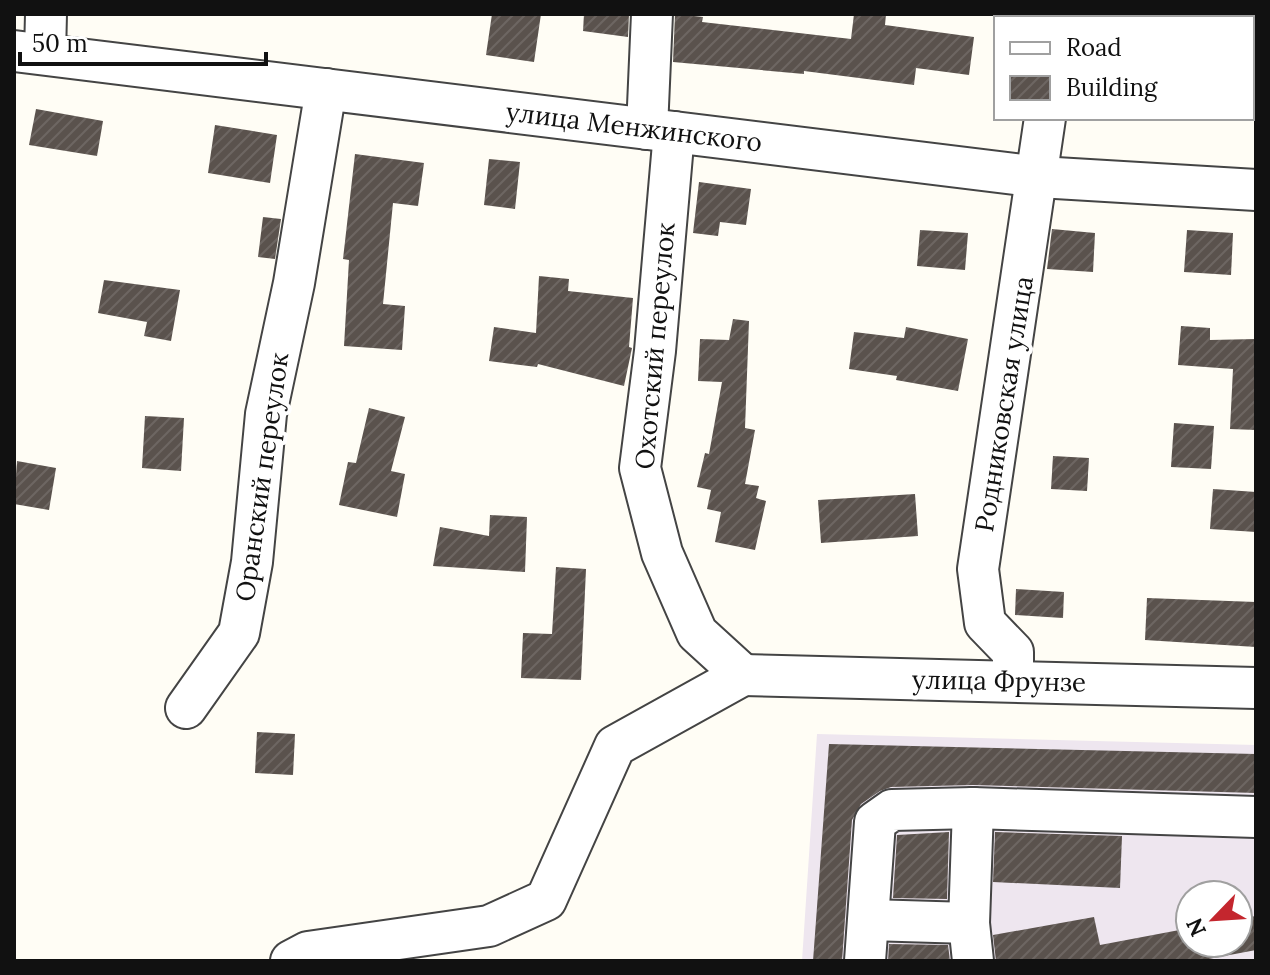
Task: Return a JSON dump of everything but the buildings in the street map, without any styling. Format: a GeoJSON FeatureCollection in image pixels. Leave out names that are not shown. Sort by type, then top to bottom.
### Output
{"type":"FeatureCollection","features":[{"type":"Feature","properties":{"kind":"street"},"geometry":{"type":"LineString","coordinates":[[23,59],[46,14]]}},
{"type":"Feature","properties":{"kind":"street","name":"Охотский переулок"},"geometry":{"type":"LineString","coordinates":[[652,14],[661,130],[655,351],[640,468],[662,553],[697,633],[743,675]]}},
{"type":"Feature","properties":{"kind":"street","name":"улица Менжинского"},"geometry":{"type":"LineString","coordinates":[[23,59],[326,89],[1039,177],[1256,190]]}},
{"type":"Feature","properties":{"kind":"street","name":"Оранский переулок"},"geometry":{"type":"LineString","coordinates":[[186,708],[239,633],[252,562],[266,414],[294,283],[326,89]]}},
{"type":"Feature","properties":{"kind":"street","name":"Родниковская улица"},"geometry":{"type":"LineString","coordinates":[[1013,680],[1013,652],[985,623],[978,569],[1039,177],[1045,120]]}},
{"type":"Feature","properties":{"kind":"street"},"geometry":{"type":"LineString","coordinates":[[291,961],[308,952],[489,926],[546,900],[615,746],[743,675]]}},
{"type":"Feature","properties":{"kind":"street","name":"улица Фрунзе"},"geometry":{"type":"LineString","coordinates":[[743,675],[1256,688]]}},
{"type":"Feature","properties":{"kind":"street"},"geometry":{"type":"LineString","coordinates":[[865,961],[875,822],[892,810],[973,808],[1256,817]]}},
{"type":"Feature","properties":{"kind":"street"},"geometry":{"type":"LineString","coordinates":[[869,920],[971,942],[973,808]]}},
{"type":"Feature","properties":{"kind":"shaded area"},"geometry":{"type":"Polygon","coordinates":[[[817,734],[1256,745],[1256,961],[802,961],[817,734]]]}}]}
